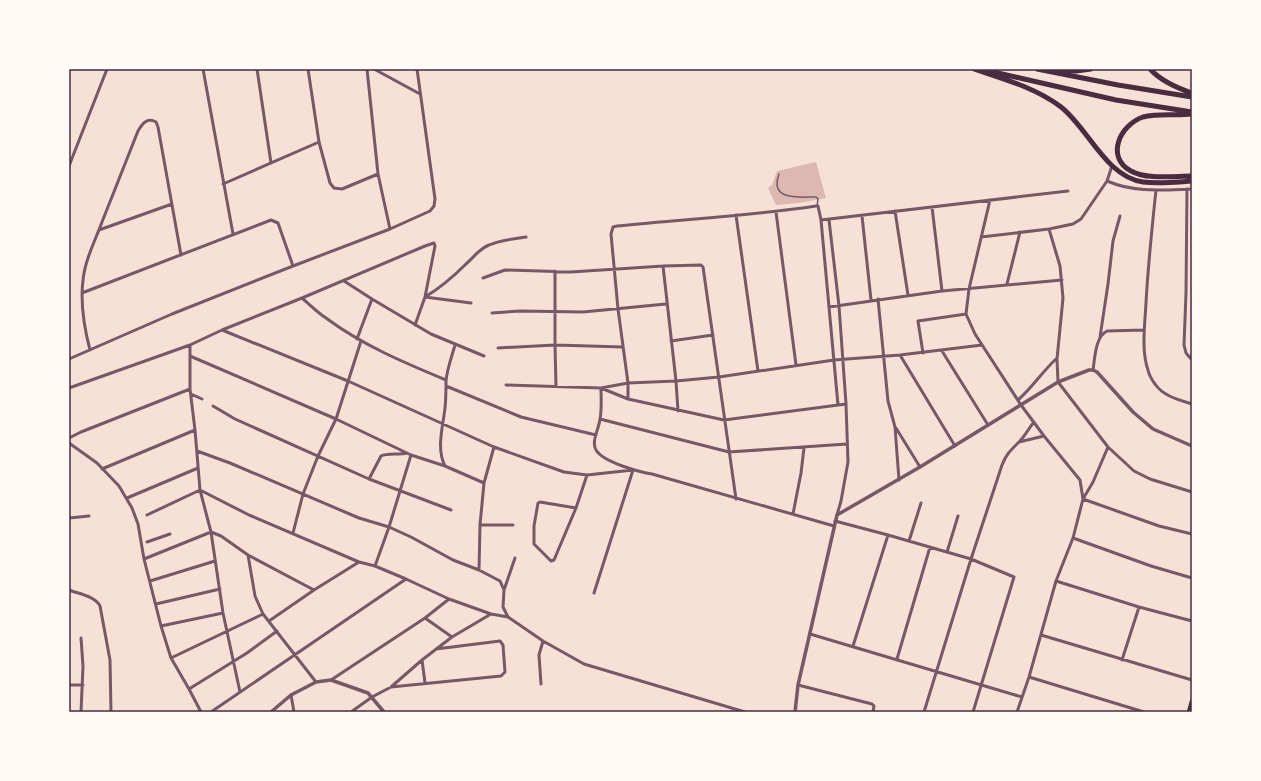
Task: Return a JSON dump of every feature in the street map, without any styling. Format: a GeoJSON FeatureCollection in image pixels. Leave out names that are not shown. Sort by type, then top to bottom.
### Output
{"type":"FeatureCollection","features":[{"type":"Feature","properties":{"kind":"highway"},"geometry":{"type":"LineString","coordinates":[[974,69],[1030,89],[1060,106],[1112,166],[1127,178],[1154,183],[1192,181]]}},
{"type":"Feature","properties":{"kind":"highway"},"geometry":{"type":"LineString","coordinates":[[980,69],[1116,100],[1192,113]]}},
{"type":"Feature","properties":{"kind":"highway"},"geometry":{"type":"LineString","coordinates":[[1037,69],[1118,85],[1192,97]]}},
{"type":"Feature","properties":{"kind":"highway"},"geometry":{"type":"LineString","coordinates":[[1057,69],[1076,71],[1091,69]]}},
{"type":"Feature","properties":{"kind":"highway"},"geometry":{"type":"LineString","coordinates":[[1150,69],[1164,81],[1192,93]]}},
{"type":"Feature","properties":{"kind":"highway"},"geometry":{"type":"LineString","coordinates":[[1192,113],[1153,115],[1137,120],[1129,125],[1121,135],[1118,149],[1122,163],[1128,169],[1136,173],[1165,177],[1192,176]]}},
{"type":"Feature","properties":{"kind":"main road"},"geometry":{"type":"LineString","coordinates":[[1189,712],[1192,701]]}},
{"type":"Feature","properties":{"kind":"street"},"geometry":{"type":"LineString","coordinates":[[69,166],[107,69]]}},
{"type":"Feature","properties":{"kind":"street"},"geometry":{"type":"LineString","coordinates":[[203,69],[233,234]]}},
{"type":"Feature","properties":{"kind":"street"},"geometry":{"type":"LineString","coordinates":[[257,69],[271,163]]}},
{"type":"Feature","properties":{"kind":"street"},"geometry":{"type":"LineString","coordinates":[[308,69],[319,142],[330,183],[334,188],[342,189],[378,174]]}},
{"type":"Feature","properties":{"kind":"street"},"geometry":{"type":"LineString","coordinates":[[367,69],[378,174],[390,230]]}},
{"type":"Feature","properties":{"kind":"street"},"geometry":{"type":"LineString","coordinates":[[374,69],[420,94]]}},
{"type":"Feature","properties":{"kind":"street"},"geometry":{"type":"LineString","coordinates":[[69,359],[172,314],[293,266],[390,230],[430,211],[434,206],[435,199],[416,69]]}},
{"type":"Feature","properties":{"kind":"street"},"geometry":{"type":"LineString","coordinates":[[90,350],[84,323],[82,293],[84,272],[138,131],[145,121],[149,120],[156,122],[158,127],[181,255]]}},
{"type":"Feature","properties":{"kind":"street"},"geometry":{"type":"LineString","coordinates":[[223,184],[319,142]]}},
{"type":"Feature","properties":{"kind":"street"},"geometry":{"type":"LineString","coordinates":[[981,237],[1049,229],[1073,224],[1082,219],[1107,181],[1112,166]]}},
{"type":"Feature","properties":{"kind":"street"},"geometry":{"type":"LineString","coordinates":[[1107,181],[1127,188],[1156,190],[1192,189]]}},
{"type":"Feature","properties":{"kind":"street"},"geometry":{"type":"LineString","coordinates":[[1187,189],[1184,345],[1186,353],[1192,360]]}},
{"type":"Feature","properties":{"kind":"street"},"geometry":{"type":"LineString","coordinates":[[1156,190],[1144,330],[1145,355],[1148,370],[1156,385],[1166,394],[1192,404]]}},
{"type":"Feature","properties":{"kind":"street"},"geometry":{"type":"LineString","coordinates":[[821,220],[1068,191]]}},
{"type":"Feature","properties":{"kind":"street"},"geometry":{"type":"LineString","coordinates":[[990,200],[969,289],[966,314],[975,334],[1018,400],[1044,436],[1080,480],[1083,499]]}},
{"type":"Feature","properties":{"kind":"street"},"geometry":{"type":"LineString","coordinates":[[99,230],[172,204]]}},
{"type":"Feature","properties":{"kind":"street"},"geometry":{"type":"LineString","coordinates":[[628,399],[628,383],[614,269],[611,234],[613,227],[638,223],[776,212],[817,206],[821,220],[838,405]]}},
{"type":"Feature","properties":{"kind":"street"},"geometry":{"type":"LineString","coordinates":[[932,207],[942,290]]}},
{"type":"Feature","properties":{"kind":"street"},"geometry":{"type":"LineString","coordinates":[[896,211],[908,295]]}},
{"type":"Feature","properties":{"kind":"street"},"geometry":{"type":"LineString","coordinates":[[776,212],[796,365]]}},
{"type":"Feature","properties":{"kind":"street"},"geometry":{"type":"LineString","coordinates":[[736,216],[758,371]]}},
{"type":"Feature","properties":{"kind":"street"},"geometry":{"type":"LineString","coordinates":[[862,216],[871,300]]}},
{"type":"Feature","properties":{"kind":"street"},"geometry":{"type":"LineString","coordinates":[[1095,371],[1113,241],[1120,216]]}},
{"type":"Feature","properties":{"kind":"street"},"geometry":{"type":"LineString","coordinates":[[82,293],[266,221],[274,220],[278,223],[293,266]]}},
{"type":"Feature","properties":{"kind":"street"},"geometry":{"type":"LineString","coordinates":[[795,712],[798,685],[835,521],[841,501],[848,462],[844,360],[829,220]]}},
{"type":"Feature","properties":{"kind":"street"},"geometry":{"type":"LineString","coordinates":[[1049,229],[1060,266],[1062,280],[1063,298],[1056,359],[1058,382],[1108,447],[1134,471],[1150,479],[1192,492]]}},
{"type":"Feature","properties":{"kind":"street"},"geometry":{"type":"LineString","coordinates":[[1007,284],[1020,232]]}},
{"type":"Feature","properties":{"kind":"street"},"geometry":{"type":"LineString","coordinates":[[425,297],[437,290],[478,252],[489,245],[496,242],[526,237]]}},
{"type":"Feature","properties":{"kind":"street"},"geometry":{"type":"LineString","coordinates":[[69,388],[190,345],[222,330],[434,243],[435,246],[425,297],[415,324]]}},
{"type":"Feature","properties":{"kind":"street"},"geometry":{"type":"LineString","coordinates":[[483,278],[505,270],[571,272],[701,265],[703,267],[736,499]]}},
{"type":"Feature","properties":{"kind":"street"},"geometry":{"type":"LineString","coordinates":[[663,266],[678,411]]}},
{"type":"Feature","properties":{"kind":"street"},"geometry":{"type":"LineString","coordinates":[[554,271],[556,387]]}},
{"type":"Feature","properties":{"kind":"street"},"geometry":{"type":"LineString","coordinates":[[829,307],[942,290],[969,289],[1007,284],[1062,280]]}},
{"type":"Feature","properties":{"kind":"street"},"geometry":{"type":"LineString","coordinates":[[344,281],[431,334],[484,356]]}},
{"type":"Feature","properties":{"kind":"street"},"geometry":{"type":"LineString","coordinates":[[1186,293],[1192,293]]}},
{"type":"Feature","properties":{"kind":"street"},"geometry":{"type":"LineString","coordinates":[[425,297],[471,303]]}},
{"type":"Feature","properties":{"kind":"street"},"geometry":{"type":"LineString","coordinates":[[302,298],[325,318],[357,339],[446,380]]}},
{"type":"Feature","properties":{"kind":"street"},"geometry":{"type":"LineString","coordinates":[[357,339],[372,299]]}},
{"type":"Feature","properties":{"kind":"street"},"geometry":{"type":"LineString","coordinates":[[878,299],[888,401],[895,426],[899,480]]}},
{"type":"Feature","properties":{"kind":"street"},"geometry":{"type":"LineString","coordinates":[[492,313],[520,311],[583,312],[666,304]]}},
{"type":"Feature","properties":{"kind":"street"},"geometry":{"type":"LineString","coordinates":[[923,353],[918,321],[966,314]]}},
{"type":"Feature","properties":{"kind":"street"},"geometry":{"type":"LineString","coordinates":[[222,330],[348,381],[494,447],[564,472],[587,475],[633,470]]}},
{"type":"Feature","properties":{"kind":"street"},"geometry":{"type":"LineString","coordinates":[[1100,337],[1107,331],[1144,330]]}},
{"type":"Feature","properties":{"kind":"street"},"geometry":{"type":"LineString","coordinates":[[671,341],[713,335]]}},
{"type":"Feature","properties":{"kind":"street"},"geometry":{"type":"LineString","coordinates":[[293,533],[303,494],[318,456],[336,419],[361,341]]}},
{"type":"Feature","properties":{"kind":"street"},"geometry":{"type":"LineString","coordinates":[[445,466],[441,454],[446,380],[455,344]]}},
{"type":"Feature","properties":{"kind":"street"},"geometry":{"type":"LineString","coordinates":[[190,345],[190,389],[196,430],[200,490],[211,532],[227,632],[240,692]]}},
{"type":"Feature","properties":{"kind":"street"},"geometry":{"type":"LineString","coordinates":[[498,348],[555,345],[623,346]]}},
{"type":"Feature","properties":{"kind":"street"},"geometry":{"type":"LineString","coordinates":[[506,385],[601,388],[628,383],[719,377],[834,360],[923,353],[982,345]]}},
{"type":"Feature","properties":{"kind":"street"},"geometry":{"type":"LineString","coordinates":[[942,351],[988,425]]}},
{"type":"Feature","properties":{"kind":"street"},"geometry":{"type":"LineString","coordinates":[[900,355],[955,446]]}},
{"type":"Feature","properties":{"kind":"street"},"geometry":{"type":"LineString","coordinates":[[190,356],[336,419],[409,454],[445,466],[484,483]]}},
{"type":"Feature","properties":{"kind":"street"},"geometry":{"type":"LineString","coordinates":[[1018,400],[1056,359]]}},
{"type":"Feature","properties":{"kind":"street"},"geometry":{"type":"LineString","coordinates":[[837,516],[899,480],[1058,382],[1089,370],[1095,371],[1133,412],[1153,429],[1192,446]]}},
{"type":"Feature","properties":{"kind":"street"},"geometry":{"type":"LineString","coordinates":[[446,386],[522,417],[596,435]]}},
{"type":"Feature","properties":{"kind":"street"},"geometry":{"type":"LineString","coordinates":[[601,388],[628,399],[724,420],[846,404]]}},
{"type":"Feature","properties":{"kind":"street"},"geometry":{"type":"LineString","coordinates":[[601,388],[600,419],[595,443],[596,450],[603,456],[633,470],[652,474],[834,526]]}},
{"type":"Feature","properties":{"kind":"street"},"geometry":{"type":"LineString","coordinates":[[69,438],[190,389]]}},
{"type":"Feature","properties":{"kind":"street"},"geometry":{"type":"LineString","coordinates":[[191,394],[202,399]]}},
{"type":"Feature","properties":{"kind":"street"},"geometry":{"type":"LineString","coordinates":[[213,406],[235,419],[369,479],[451,510]]}},
{"type":"Feature","properties":{"kind":"street"},"geometry":{"type":"LineString","coordinates":[[600,419],[730,452],[848,444]]}},
{"type":"Feature","properties":{"kind":"street"},"geometry":{"type":"LineString","coordinates":[[924,712],[971,559],[1006,456],[1034,422]]}},
{"type":"Feature","properties":{"kind":"street"},"geometry":{"type":"LineString","coordinates":[[895,426],[920,467]]}},
{"type":"Feature","properties":{"kind":"street"},"geometry":{"type":"LineString","coordinates":[[102,469],[196,430]]}},
{"type":"Feature","properties":{"kind":"street"},"geometry":{"type":"LineString","coordinates":[[1019,442],[1044,436]]}},
{"type":"Feature","properties":{"kind":"street"},"geometry":{"type":"LineString","coordinates":[[69,443],[97,463],[119,486],[132,508],[138,524],[144,559],[161,626],[171,658],[190,689],[201,712]]}},
{"type":"Feature","properties":{"kind":"street"},"geometry":{"type":"LineString","coordinates":[[479,570],[480,525],[484,483],[494,447]]}},
{"type":"Feature","properties":{"kind":"street"},"geometry":{"type":"LineString","coordinates":[[1017,712],[1029,677],[1056,581],[1073,538],[1083,499],[1093,482],[1108,447]]}},
{"type":"Feature","properties":{"kind":"street"},"geometry":{"type":"LineString","coordinates":[[793,514],[802,473],[804,448]]}},
{"type":"Feature","properties":{"kind":"street"},"geometry":{"type":"LineString","coordinates":[[197,451],[359,518],[389,527],[453,560],[479,570],[500,581],[504,590]]}},
{"type":"Feature","properties":{"kind":"street"},"geometry":{"type":"LineString","coordinates":[[369,479],[381,456],[384,454],[409,454]]}},
{"type":"Feature","properties":{"kind":"street"},"geometry":{"type":"LineString","coordinates":[[375,566],[400,491],[409,454]]}},
{"type":"Feature","properties":{"kind":"street"},"geometry":{"type":"LineString","coordinates":[[127,498],[198,468]]}},
{"type":"Feature","properties":{"kind":"street"},"geometry":{"type":"LineString","coordinates":[[594,593],[633,470]]}},
{"type":"Feature","properties":{"kind":"street"},"geometry":{"type":"LineString","coordinates":[[576,508],[540,502],[538,503],[534,526],[534,544],[551,561],[554,560],[576,508],[587,475]]}},
{"type":"Feature","properties":{"kind":"street"},"geometry":{"type":"LineString","coordinates":[[147,515],[200,490]]}},
{"type":"Feature","properties":{"kind":"street"},"geometry":{"type":"LineString","coordinates":[[200,490],[249,515],[360,562],[406,578],[449,599],[491,614],[508,617],[543,641],[584,664],[745,712]]}},
{"type":"Feature","properties":{"kind":"street"},"geometry":{"type":"LineString","coordinates":[[1083,499],[1159,526],[1192,534]]}},
{"type":"Feature","properties":{"kind":"street"},"geometry":{"type":"LineString","coordinates":[[910,541],[922,503]]}},
{"type":"Feature","properties":{"kind":"street"},"geometry":{"type":"LineString","coordinates":[[69,518],[89,516]]}},
{"type":"Feature","properties":{"kind":"street"},"geometry":{"type":"LineString","coordinates":[[947,552],[958,516]]}},
{"type":"Feature","properties":{"kind":"street"},"geometry":{"type":"LineString","coordinates":[[835,521],[888,534],[971,559],[1014,577],[973,712]]}},
{"type":"Feature","properties":{"kind":"street"},"geometry":{"type":"LineString","coordinates":[[480,525],[513,525]]}},
{"type":"Feature","properties":{"kind":"street"},"geometry":{"type":"LineString","coordinates":[[144,559],[211,532],[221,536],[248,554],[314,590]]}},
{"type":"Feature","properties":{"kind":"street"},"geometry":{"type":"LineString","coordinates":[[147,542],[170,534]]}},
{"type":"Feature","properties":{"kind":"street"},"geometry":{"type":"LineString","coordinates":[[853,646],[888,534]]}},
{"type":"Feature","properties":{"kind":"street"},"geometry":{"type":"LineString","coordinates":[[1073,538],[1151,566],[1192,578]]}},
{"type":"Feature","properties":{"kind":"street"},"geometry":{"type":"LineString","coordinates":[[897,659],[930,547]]}},
{"type":"Feature","properties":{"kind":"street"},"geometry":{"type":"LineString","coordinates":[[248,554],[255,596],[263,614],[316,682]]}},
{"type":"Feature","properties":{"kind":"street"},"geometry":{"type":"LineString","coordinates":[[508,617],[503,606],[504,590],[515,558]]}},
{"type":"Feature","properties":{"kind":"street"},"geometry":{"type":"LineString","coordinates":[[150,581],[215,561]]}},
{"type":"Feature","properties":{"kind":"street"},"geometry":{"type":"LineString","coordinates":[[269,621],[314,590],[360,562]]}},
{"type":"Feature","properties":{"kind":"street"},"geometry":{"type":"LineString","coordinates":[[211,712],[406,578]]}},
{"type":"Feature","properties":{"kind":"street"},"geometry":{"type":"LineString","coordinates":[[1056,581],[1139,607],[1192,621]]}},
{"type":"Feature","properties":{"kind":"street"},"geometry":{"type":"LineString","coordinates":[[156,604],[220,589]]}},
{"type":"Feature","properties":{"kind":"street"},"geometry":{"type":"LineString","coordinates":[[69,590],[93,598],[98,601],[100,606],[110,660],[111,712]]}},
{"type":"Feature","properties":{"kind":"street"},"geometry":{"type":"LineString","coordinates":[[271,712],[291,695],[316,682],[331,680],[425,618],[449,599]]}},
{"type":"Feature","properties":{"kind":"street"},"geometry":{"type":"LineString","coordinates":[[1122,660],[1139,607]]}},
{"type":"Feature","properties":{"kind":"street"},"geometry":{"type":"LineString","coordinates":[[161,626],[224,613]]}},
{"type":"Feature","properties":{"kind":"street"},"geometry":{"type":"LineString","coordinates":[[171,658],[263,614]]}},
{"type":"Feature","properties":{"kind":"street"},"geometry":{"type":"LineString","coordinates":[[351,712],[372,697],[391,688],[422,660],[452,637],[491,614]]}},
{"type":"Feature","properties":{"kind":"street"},"geometry":{"type":"LineString","coordinates":[[425,618],[452,637]]}},
{"type":"Feature","properties":{"kind":"street"},"geometry":{"type":"LineString","coordinates":[[190,689],[233,662],[277,631]]}},
{"type":"Feature","properties":{"kind":"street"},"geometry":{"type":"LineString","coordinates":[[810,634],[1022,697]]}},
{"type":"Feature","properties":{"kind":"street"},"geometry":{"type":"LineString","coordinates":[[1041,635],[1192,680]]}},
{"type":"Feature","properties":{"kind":"street"},"geometry":{"type":"LineString","coordinates":[[81,638],[84,666],[81,712]]}},
{"type":"Feature","properties":{"kind":"street"},"geometry":{"type":"LineString","coordinates":[[391,688],[501,676],[505,672],[503,645],[500,641],[436,649]]}},
{"type":"Feature","properties":{"kind":"street"},"geometry":{"type":"LineString","coordinates":[[542,684],[539,654],[543,641]]}},
{"type":"Feature","properties":{"kind":"street"},"geometry":{"type":"LineString","coordinates":[[422,660],[426,684]]}},
{"type":"Feature","properties":{"kind":"street"},"geometry":{"type":"LineString","coordinates":[[1029,677],[1144,712]]}},
{"type":"Feature","properties":{"kind":"street"},"geometry":{"type":"LineString","coordinates":[[331,680],[368,693],[384,712]]}},
{"type":"Feature","properties":{"kind":"street"},"geometry":{"type":"LineString","coordinates":[[69,685],[83,685]]}},
{"type":"Feature","properties":{"kind":"street"},"geometry":{"type":"LineString","coordinates":[[798,685],[872,704],[874,706],[873,712]]}},
{"type":"Feature","properties":{"kind":"street"},"geometry":{"type":"LineString","coordinates":[[291,695],[294,712]]}},
{"type":"Feature","properties":{"kind":"lane"},"geometry":{"type":"LineString","coordinates":[[779,174],[776,185],[778,190],[794,197],[816,197],[818,199],[817,206]]}},
{"type":"Feature","properties":{"kind":"shaded area"},"geometry":{"type":"Polygon","coordinates":[[[816,162],[826,198],[799,203],[776,205],[768,188],[772,185],[777,171],[816,162]]]}}]}
